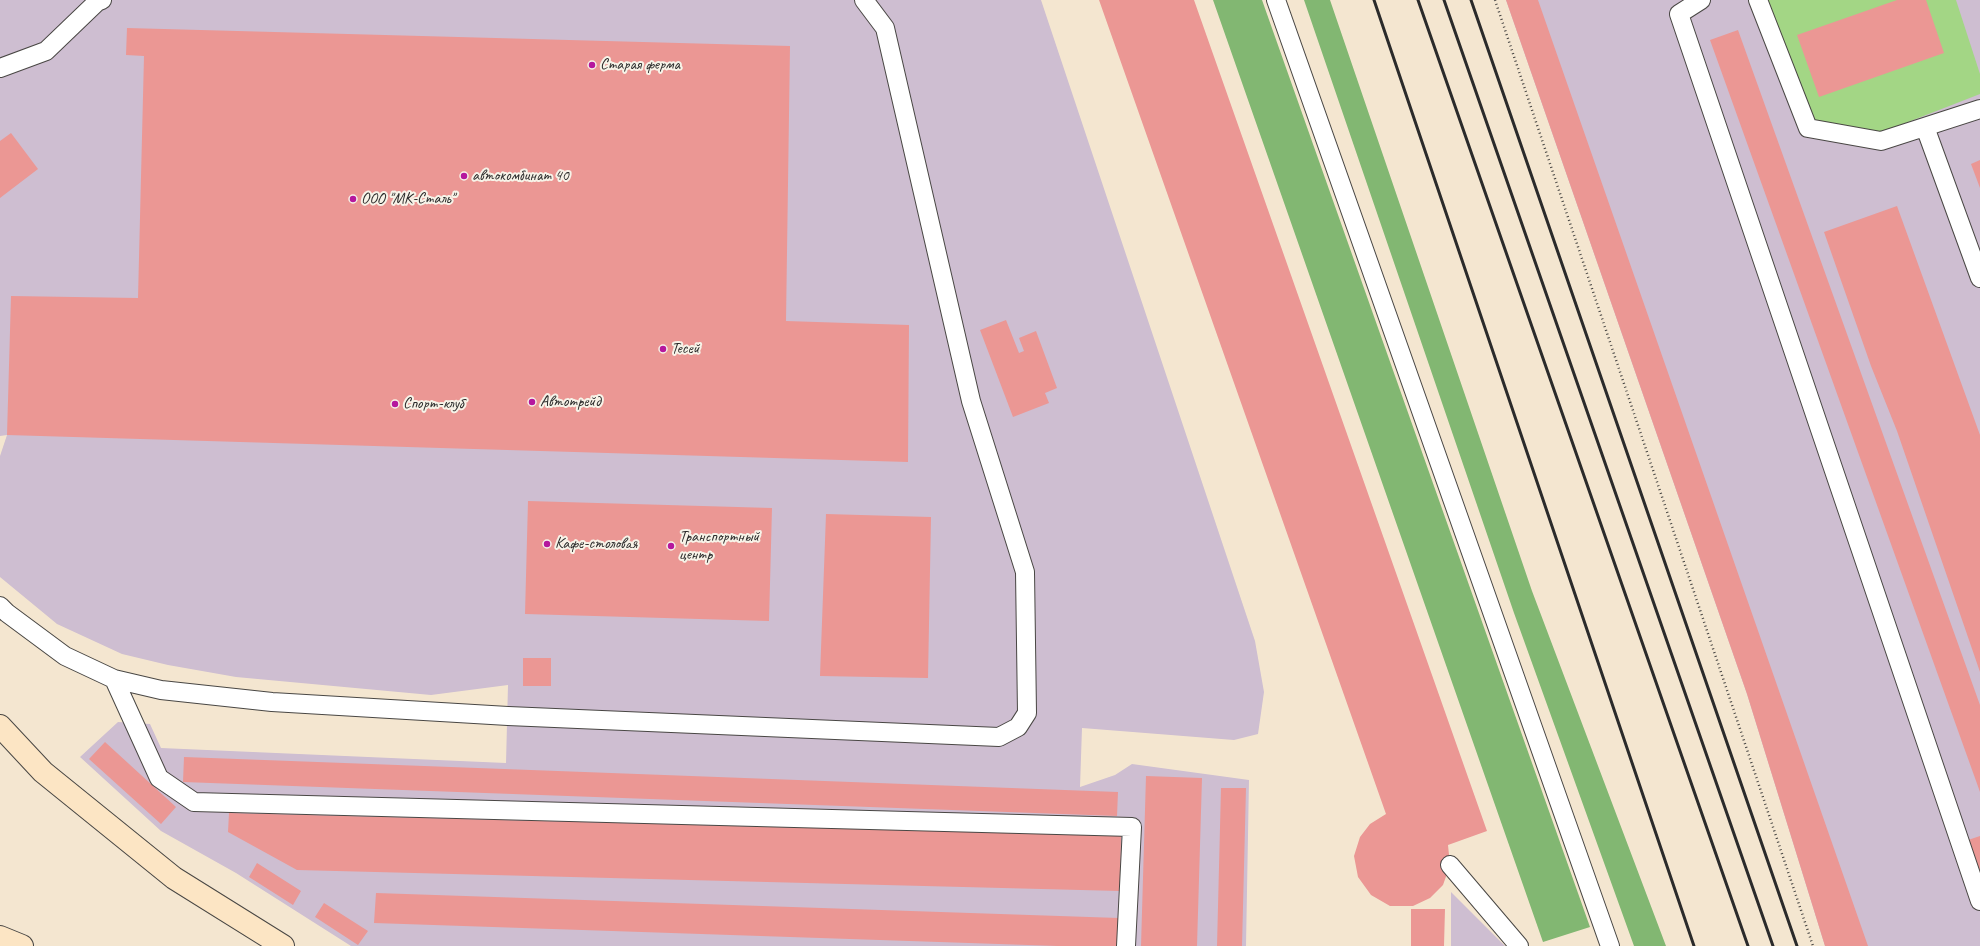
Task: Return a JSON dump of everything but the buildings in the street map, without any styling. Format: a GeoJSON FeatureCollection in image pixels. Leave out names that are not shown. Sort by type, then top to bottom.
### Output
{"type":"FeatureCollection","features":[{"type":"Feature","properties":{"kind":"main road"},"geometry":{"type":"LineString","coordinates":[[0,726],[43,772],[174,878],[283,946]]}},
{"type":"Feature","properties":{"kind":"main road"},"geometry":{"type":"LineString","coordinates":[[0,937],[22,946]]}},
{"type":"Feature","properties":{"kind":"lane"},"geometry":{"type":"LineString","coordinates":[[0,68],[46,51],[97,2],[102,0]]}},
{"type":"Feature","properties":{"kind":"lane"},"geometry":{"type":"LineString","coordinates":[[0,606],[7,613],[65,656],[114,679],[161,690],[272,702],[508,716],[999,737],[1018,727],[1026,713],[1025,572],[971,401],[885,28],[864,0]]}},
{"type":"Feature","properties":{"kind":"lane"},"geometry":{"type":"LineString","coordinates":[[1276,0],[1605,942]]}},
{"type":"Feature","properties":{"kind":"lane"},"geometry":{"type":"LineString","coordinates":[[1701,0],[1679,14],[1980,901]]}},
{"type":"Feature","properties":{"kind":"lane"},"geometry":{"type":"LineString","coordinates":[[1758,0],[1808,128],[1881,141],[1980,109]]}},
{"type":"Feature","properties":{"kind":"lane"},"geometry":{"type":"LineString","coordinates":[[1924,127],[1980,278]]}},
{"type":"Feature","properties":{"kind":"lane"},"geometry":{"type":"LineString","coordinates":[[114,679],[159,778],[194,802],[1132,827],[1126,946]]}},
{"type":"Feature","properties":{"kind":"lane"},"geometry":{"type":"LineString","coordinates":[[1450,865],[1519,946]]}},
{"type":"Feature","properties":{"kind":"path"},"geometry":{"type":"LineString","coordinates":[[1495,0],[1813,946]]}},
{"type":"Feature","properties":{"kind":"shaded area"},"geometry":{"type":"Polygon","coordinates":[[[0,0],[1041,0],[1255,641],[1264,692],[1258,734],[1234,740],[1082,728],[1080,787],[1115,775],[1132,764],[1249,780],[1246,946],[351,946],[236,873],[161,831],[80,757],[118,722],[150,724],[161,748],[506,763],[508,685],[431,695],[236,677],[168,665],[122,654],[57,624],[0,577],[0,456],[7,435],[0,436],[0,0]]]}},
{"type":"Feature","properties":{"kind":"shaded area"},"geometry":{"type":"Polygon","coordinates":[[[1506,0],[1980,0],[1980,946],[1825,946],[1747,694],[1506,0]]]}},
{"type":"Feature","properties":{"kind":"shaded area"},"geometry":{"type":"Polygon","coordinates":[[[1451,892],[1505,946],[1451,946],[1451,892]]]}},
{"type":"Feature","properties":{"kind":"green space"},"geometry":{"type":"Polygon","coordinates":[[[1213,0],[1262,0],[1590,927],[1543,942],[1213,0]]]}},
{"type":"Feature","properties":{"kind":"green space"},"geometry":{"type":"Polygon","coordinates":[[[1304,0],[1330,0],[1532,591],[1666,946],[1634,946],[1514,613],[1304,0]]]}},
{"type":"Feature","properties":{"kind":"green space"},"geometry":{"type":"Polygon","coordinates":[[[1765,0],[1956,0],[1980,74],[1980,94],[1880,133],[1812,122],[1765,0]]]}},
{"type":"Feature","properties":{"kind":"railway"},"geometry":{"type":"LineString","coordinates":[[1374,0],[1694,946]]}},
{"type":"Feature","properties":{"kind":"railway"},"geometry":{"type":"LineString","coordinates":[[1418,0],[1748,946]]}},
{"type":"Feature","properties":{"kind":"railway"},"geometry":{"type":"LineString","coordinates":[[1444,0],[1773,946]]}},
{"type":"Feature","properties":{"kind":"railway"},"geometry":{"type":"LineString","coordinates":[[1471,0],[1797,946]]}},
{"type":"Feature","properties":{"kind":"place","name":"Старая ферма"},"geometry":{"type":"Point","coordinates":[592,65]}},
{"type":"Feature","properties":{"kind":"place","name":"автокомбинат 40"},"geometry":{"type":"Point","coordinates":[464,176]}},
{"type":"Feature","properties":{"kind":"place","name":"ООО \"МК-Сталь\""},"geometry":{"type":"Point","coordinates":[353,199]}},
{"type":"Feature","properties":{"kind":"place","name":"Тесей"},"geometry":{"type":"Point","coordinates":[663,349]}},
{"type":"Feature","properties":{"kind":"place","name":"Автотрейд"},"geometry":{"type":"Point","coordinates":[532,402]}},
{"type":"Feature","properties":{"kind":"place","name":"Спорт-клуб"},"geometry":{"type":"Point","coordinates":[395,404]}},
{"type":"Feature","properties":{"kind":"place","name":"Кафе-столовая"},"geometry":{"type":"Point","coordinates":[547,544]}},
{"type":"Feature","properties":{"kind":"place","name":"Транспортный центр"},"geometry":{"type":"Point","coordinates":[671,546]}}]}
